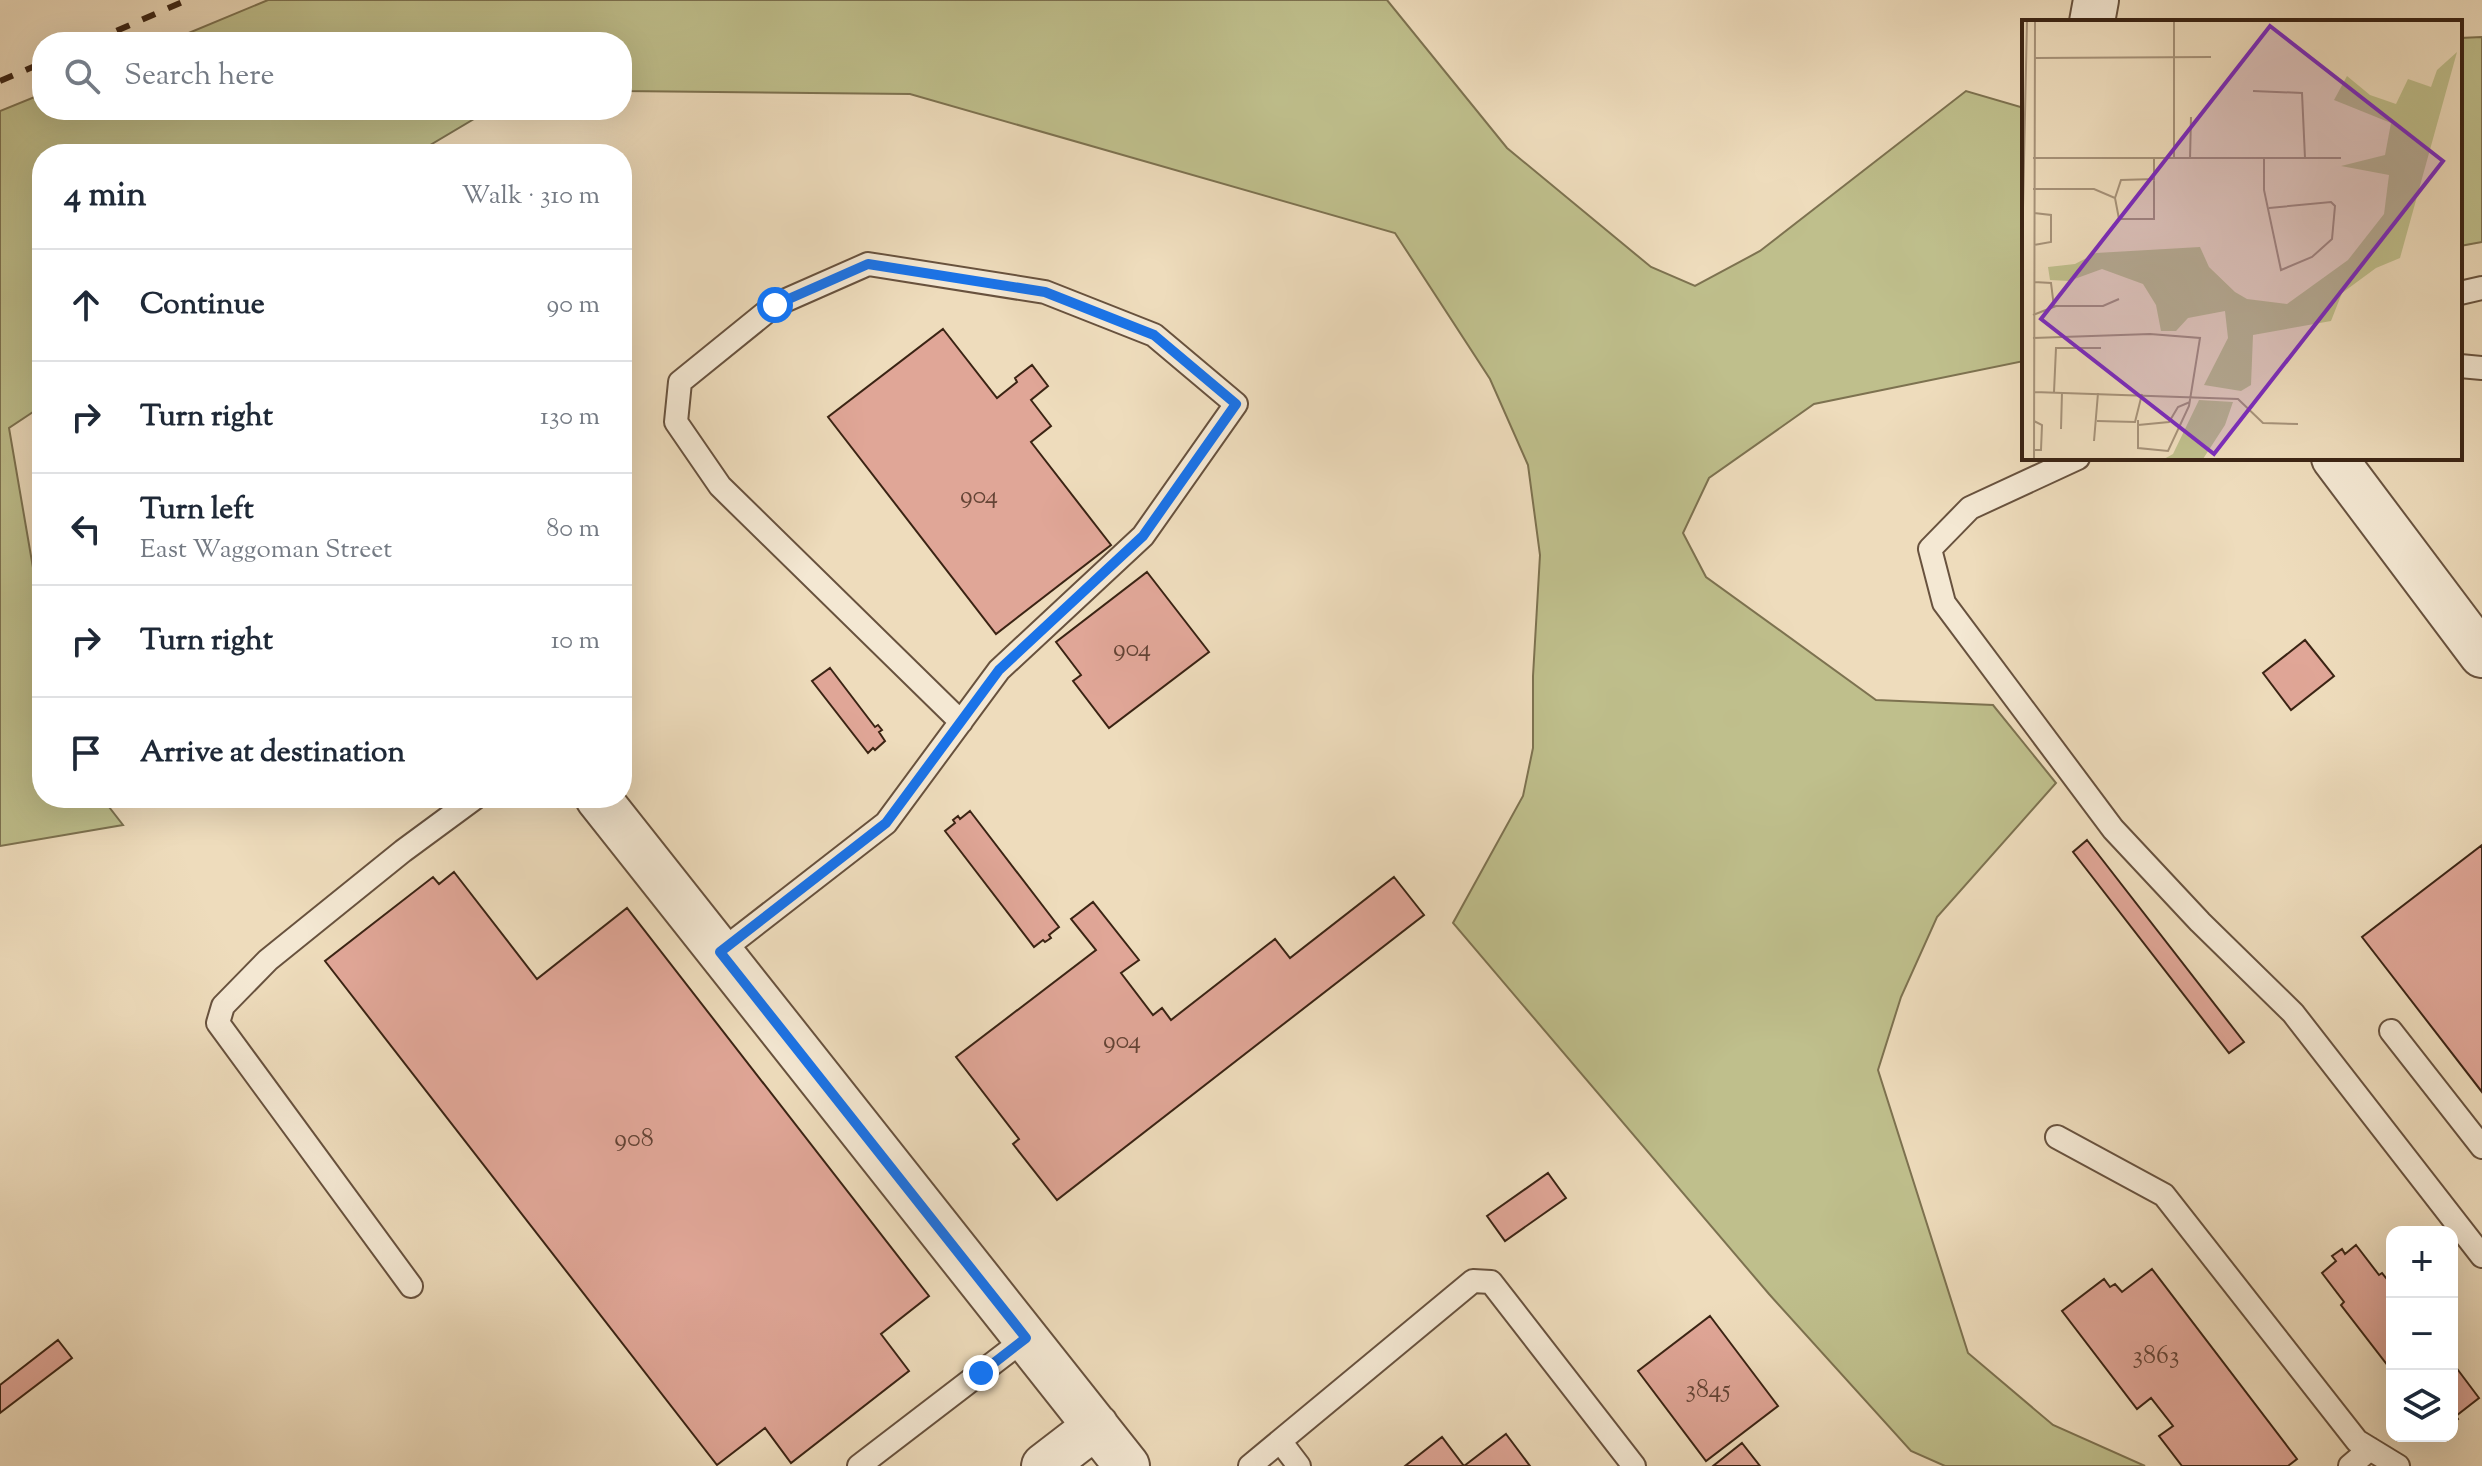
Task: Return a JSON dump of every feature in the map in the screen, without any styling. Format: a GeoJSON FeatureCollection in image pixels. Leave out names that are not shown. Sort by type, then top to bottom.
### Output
{"type":"FeatureCollection","features":[{"type":"Feature","properties":{"kind":"street"},"geometry":{"type":"LineString","coordinates":[[2092,20],[2096,0]]}},
{"type":"Feature","properties":{"kind":"street"},"geometry":{"type":"LineString","coordinates":[[2336,460],[2475,633]]}},
{"type":"Feature","properties":{"kind":"street"},"geometry":{"type":"LineString","coordinates":[[606,808],[1127,1466]]}},
{"type":"Feature","properties":{"kind":"street"},"geometry":{"type":"LineString","coordinates":[[1044,1466],[1096,1426]]}},
{"type":"Feature","properties":{"kind":"lane"},"geometry":{"type":"LineString","coordinates":[[720,952],[886,823],[961,722],[999,670],[1143,536],[1236,404],[1154,335],[1045,292],[868,264],[775,305],[680,382],[676,422],[720,486],[961,722]]}},
{"type":"Feature","properties":{"kind":"lane"},"geometry":{"type":"LineString","coordinates":[[2462,293],[2482,288]]}},
{"type":"Feature","properties":{"kind":"lane"},"geometry":{"type":"LineString","coordinates":[[2462,366],[2482,368]]}},
{"type":"Feature","properties":{"kind":"lane"},"geometry":{"type":"LineString","coordinates":[[2074,460],[1970,508],[1930,549],[1944,603],[2113,829],[2200,922],[2293,1013],[2482,1256]]}},
{"type":"Feature","properties":{"kind":"lane"},"geometry":{"type":"LineString","coordinates":[[411,1286],[218,1023],[223,1006],[268,960],[461,808]]}},
{"type":"Feature","properties":{"kind":"lane"},"geometry":{"type":"LineString","coordinates":[[2391,1031],[2482,1147]]}},
{"type":"Feature","properties":{"kind":"lane"},"geometry":{"type":"LineString","coordinates":[[2057,1137],[2164,1195],[2357,1441],[2398,1466]]}},
{"type":"Feature","properties":{"kind":"lane"},"geometry":{"type":"LineString","coordinates":[[1250,1466],[1473,1281],[1491,1282],[1634,1466]]}},
{"type":"Feature","properties":{"kind":"lane"},"geometry":{"type":"LineString","coordinates":[[859,1466],[1026,1338]]}},
{"type":"Feature","properties":{"kind":"lane"},"geometry":{"type":"LineString","coordinates":[[1280,1441],[1299,1466]]}},
{"type":"Feature","properties":{"kind":"lane"},"geometry":{"type":"LineString","coordinates":[[2350,1466],[2370,1449]]}},
{"type":"Feature","properties":{"kind":"green space"},"geometry":{"type":"Polygon","coordinates":[[[268,0],[1387,0],[1507,148],[1651,267],[1695,286],[1760,251],[1966,91],[2022,107],[2022,361],[1814,404],[1709,478],[1683,533],[1706,577],[1876,700],[1993,705],[2056,783],[1937,917],[1901,997],[1878,1070],[1968,1353],[2053,1425],[2145,1466],[1945,1466],[1911,1451],[1769,1294],[1453,923],[1523,796],[1533,748],[1533,676],[1540,555],[1528,465],[1490,379],[1395,233],[910,94],[632,91],[632,32],[191,32],[268,0]]]}},
{"type":"Feature","properties":{"kind":"green space"},"geometry":{"type":"Polygon","coordinates":[[[2482,37],[2482,242],[2462,246],[2462,38],[2482,37]]]}},
{"type":"Feature","properties":{"kind":"green space"},"geometry":{"type":"Polygon","coordinates":[[[32,98],[32,120],[472,120],[432,144],[32,144],[32,413],[9,428],[32,562],[32,808],[110,808],[123,825],[0,846],[0,111],[32,98]]]}},
{"type":"Feature","properties":{"kind":"building"},"geometry":{"type":"Polygon","coordinates":[[[943,329],[997,398],[1032,365],[1048,386],[1031,400],[1051,426],[1031,442],[1111,545],[996,634],[828,417],[943,329]]]}},
{"type":"Feature","properties":{"kind":"building"},"geometry":{"type":"Polygon","coordinates":[[[1147,572],[1209,652],[1109,728],[1073,681],[1081,675],[1056,642],[1147,572]]]}},
{"type":"Feature","properties":{"kind":"building"},"geometry":{"type":"Polygon","coordinates":[[[2305,640],[2334,676],[2291,710],[2263,673],[2305,640]]]}},
{"type":"Feature","properties":{"kind":"building"},"geometry":{"type":"Polygon","coordinates":[[[830,668],[875,727],[878,725],[882,730],[879,732],[885,741],[875,750],[873,748],[868,753],[812,681],[830,668]]]}},
{"type":"Feature","properties":{"kind":"building"},"geometry":{"type":"Polygon","coordinates":[[[970,811],[1059,927],[1045,942],[1043,940],[1034,947],[945,831],[958,816],[960,819],[970,811]]]}},
{"type":"Feature","properties":{"kind":"building"},"geometry":{"type":"Polygon","coordinates":[[[2087,840],[2244,1042],[2229,1053],[2073,852],[2087,840]]]}},
{"type":"Feature","properties":{"kind":"building"},"geometry":{"type":"Polygon","coordinates":[[[2482,845],[2482,1092],[2362,937],[2482,845]]]}},
{"type":"Feature","properties":{"kind":"building"},"geometry":{"type":"Polygon","coordinates":[[[454,872],[537,979],[627,908],[929,1296],[881,1334],[909,1371],[791,1463],[765,1428],[717,1465],[325,961],[433,877],[439,884],[454,872]]]}},
{"type":"Feature","properties":{"kind":"building"},"geometry":{"type":"Polygon","coordinates":[[[1394,877],[1424,915],[1057,1200],[1013,1144],[1019,1139],[956,1057],[1096,950],[1071,919],[1093,902],[1139,960],[1121,973],[1153,1015],[1162,1008],[1171,1020],[1275,939],[1290,958],[1394,877]]]}},
{"type":"Feature","properties":{"kind":"building"},"geometry":{"type":"Polygon","coordinates":[[[1548,1173],[1566,1198],[1505,1241],[1487,1216],[1548,1173]]]}},
{"type":"Feature","properties":{"kind":"building"},"geometry":{"type":"Polygon","coordinates":[[[2356,1245],[2379,1275],[2382,1273],[2386,1278],[2386,1363],[2341,1305],[2344,1302],[2322,1273],[2336,1261],[2332,1256],[2342,1249],[2345,1254],[2356,1245]]]}},
{"type":"Feature","properties":{"kind":"building"},"geometry":{"type":"Polygon","coordinates":[[[2152,1269],[2297,1459],[2288,1466],[2182,1466],[2159,1436],[2173,1426],[2151,1398],[2137,1409],[2062,1311],[2104,1279],[2110,1287],[2115,1284],[2122,1292],[2152,1269]]]}},
{"type":"Feature","properties":{"kind":"building"},"geometry":{"type":"Polygon","coordinates":[[[1710,1316],[1778,1406],[1706,1461],[1638,1371],[1710,1316]]]}},
{"type":"Feature","properties":{"kind":"building"},"geometry":{"type":"Polygon","coordinates":[[[58,1340],[72,1358],[0,1413],[0,1385],[58,1340]]]}},
{"type":"Feature","properties":{"kind":"building"},"geometry":{"type":"Polygon","coordinates":[[[2458,1370],[2479,1398],[2458,1414],[2458,1370]]]}},
{"type":"Feature","properties":{"kind":"building"},"geometry":{"type":"Polygon","coordinates":[[[1506,1434],[1530,1466],[1464,1466],[1506,1434]]]}},
{"type":"Feature","properties":{"kind":"building"},"geometry":{"type":"Polygon","coordinates":[[[1442,1437],[1464,1466],[1405,1466],[1442,1437]]]}},
{"type":"Feature","properties":{"kind":"building"},"geometry":{"type":"Polygon","coordinates":[[[1742,1443],[1760,1466],[1713,1466],[1742,1443]]]}},
{"type":"Feature","properties":{"kind":"railway"},"geometry":{"type":"LineString","coordinates":[[114,32],[187,0]]}},
{"type":"Feature","properties":{"kind":"railway"},"geometry":{"type":"LineString","coordinates":[[0,81],[32,67]]}},
{"type":"Feature","properties":{"kind":"route"},"geometry":{"type":"LineString","coordinates":[[775,305],[868,264],[1045,292],[1154,335],[1236,404],[1143,536],[999,670],[886,823],[720,952],[1026,1338],[981,1373]]}}]}
